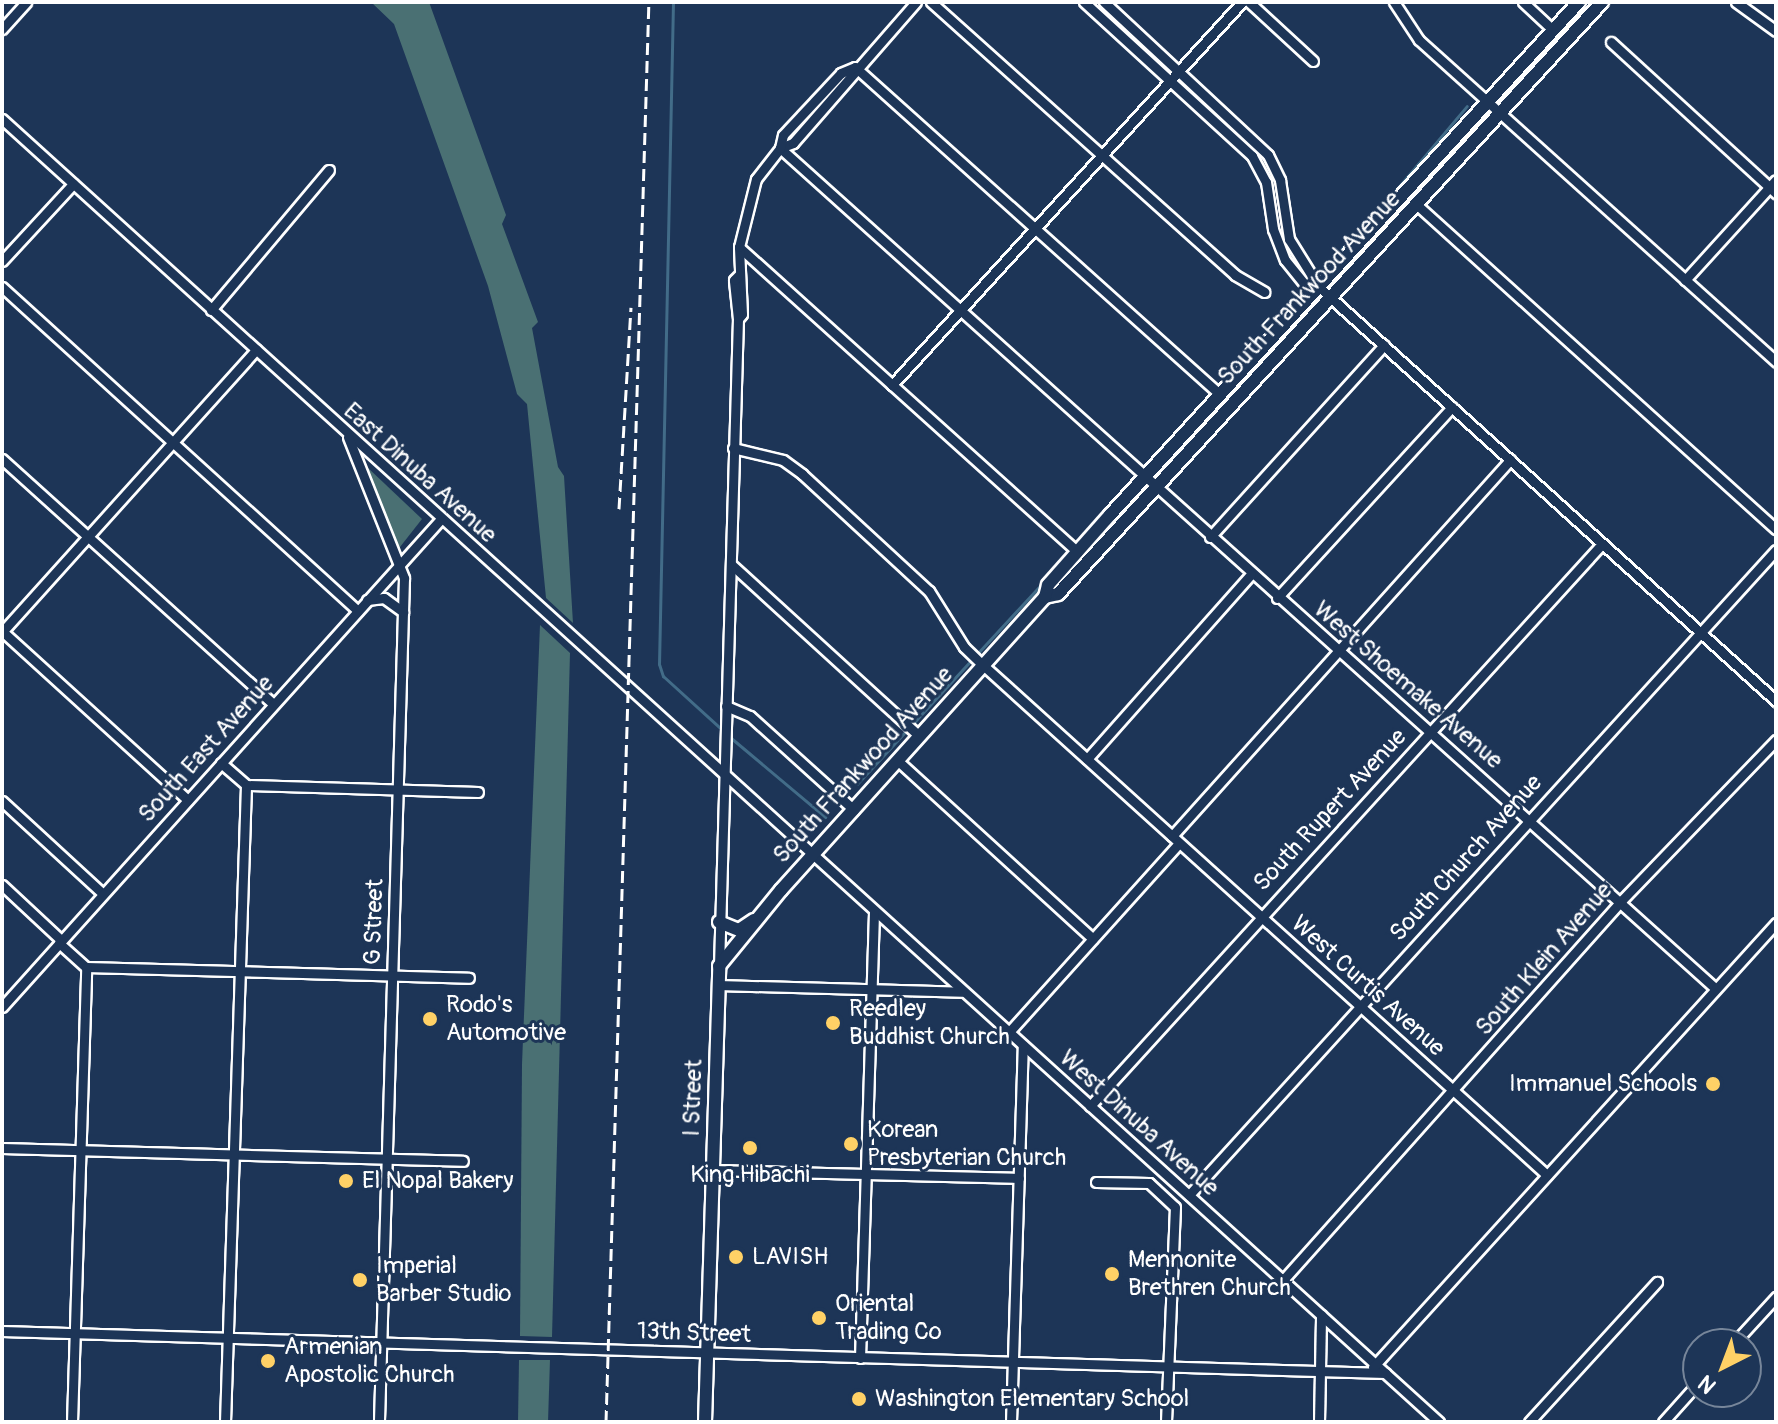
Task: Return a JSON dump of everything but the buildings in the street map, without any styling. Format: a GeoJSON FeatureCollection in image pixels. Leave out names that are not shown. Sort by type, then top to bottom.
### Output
{"type":"FeatureCollection","features":[{"type":"Feature","properties":{"kind":"main road","name":"South Frankwood Avenue"},"geometry":{"type":"LineString","coordinates":[[1045,597],[1058,594],[1220,395],[1579,2]]}},
{"type":"Feature","properties":{"kind":"main road","name":"South Frankwood Avenue"},"geometry":{"type":"LineString","coordinates":[[719,966],[747,937],[756,918],[1045,597],[1048,585],[1078,552],[1330,297],[1602,2]]}},
{"type":"Feature","properties":{"kind":"main road"},"geometry":{"type":"LineString","coordinates":[[719,922],[739,930],[756,918]]}},
{"type":"Feature","properties":{"kind":"main road","name":"I Street"},"geometry":{"type":"LineString","coordinates":[[705,1422],[719,966]]}},
{"type":"Feature","properties":{"kind":"street"},"geometry":{"type":"LineString","coordinates":[[2,29],[26,2]]}},
{"type":"Feature","properties":{"kind":"street"},"geometry":{"type":"LineString","coordinates":[[780,148],[793,143],[855,67],[916,2]]}},
{"type":"Feature","properties":{"kind":"street"},"geometry":{"type":"LineString","coordinates":[[931,2],[1235,275],[1264,292]]}},
{"type":"Feature","properties":{"kind":"street"},"geometry":{"type":"LineString","coordinates":[[1084,2],[1252,156],[1266,182],[1273,229],[1285,260],[1305,285],[1319,287]]}},
{"type":"Feature","properties":{"kind":"street"},"geometry":{"type":"LineString","coordinates":[[1104,2],[1268,155],[1280,180],[1289,239],[1319,287],[1776,701]]}},
{"type":"Feature","properties":{"kind":"street"},"geometry":{"type":"LineString","coordinates":[[892,385],[1242,2]]}},
{"type":"Feature","properties":{"kind":"street"},"geometry":{"type":"LineString","coordinates":[[1249,2],[1313,61]]}},
{"type":"Feature","properties":{"kind":"street"},"geometry":{"type":"LineString","coordinates":[[1394,2],[1419,40],[1502,111],[1776,362]]}},
{"type":"Feature","properties":{"kind":"street"},"geometry":{"type":"LineString","coordinates":[[1523,2],[1553,30]]}},
{"type":"Feature","properties":{"kind":"street"},"geometry":{"type":"LineString","coordinates":[[1736,2],[1776,31]]}},
{"type":"Feature","properties":{"kind":"street"},"geometry":{"type":"LineString","coordinates":[[1611,42],[1774,186],[1685,280]]}},
{"type":"Feature","properties":{"kind":"street"},"geometry":{"type":"LineString","coordinates":[[855,67],[1037,227],[1220,395]]}},
{"type":"Feature","properties":{"kind":"street","name":"East Dinuba Avenue"},"geometry":{"type":"LineString","coordinates":[[2,119],[812,855]]}},
{"type":"Feature","properties":{"kind":"street","name":"I Street"},"geometry":{"type":"LineString","coordinates":[[719,966],[733,448],[738,319],[742,314],[739,247],[747,201],[756,179],[780,148]]}},
{"type":"Feature","properties":{"kind":"street","name":"West Shoemake Avenue"},"geometry":{"type":"LineString","coordinates":[[780,148],[959,312],[1152,480],[1277,598],[1622,900],[1715,988]]}},
{"type":"Feature","properties":{"kind":"street"},"geometry":{"type":"LineString","coordinates":[[211,310],[329,170]]}},
{"type":"Feature","properties":{"kind":"street"},"geometry":{"type":"LineString","coordinates":[[2,261],[73,184]]}},
{"type":"Feature","properties":{"kind":"street"},"geometry":{"type":"LineString","coordinates":[[1416,204],[1776,529]]}},
{"type":"Feature","properties":{"kind":"street"},"geometry":{"type":"LineString","coordinates":[[739,247],[1078,552]]}},
{"type":"Feature","properties":{"kind":"street"},"geometry":{"type":"LineString","coordinates":[[2,287],[358,611]]}},
{"type":"Feature","properties":{"kind":"street"},"geometry":{"type":"LineString","coordinates":[[1210,537],[1384,345]]}},
{"type":"Feature","properties":{"kind":"street"},"geometry":{"type":"LineString","coordinates":[[188,800],[2,631],[256,350]]}},
{"type":"Feature","properties":{"kind":"street"},"geometry":{"type":"LineString","coordinates":[[1277,598],[1452,407]]}},
{"type":"Feature","properties":{"kind":"street","name":"G Street"},"geometry":{"type":"LineString","coordinates":[[347,434],[404,578],[379,1422]]}},
{"type":"Feature","properties":{"kind":"street","name":"West Curtis Avenue"},"geometry":{"type":"LineString","coordinates":[[733,448],[783,460],[802,474],[929,591],[964,647],[984,666],[1547,1175]]}},
{"type":"Feature","properties":{"kind":"street"},"geometry":{"type":"LineString","coordinates":[[2,459],[273,704]]}},
{"type":"Feature","properties":{"kind":"street"},"geometry":{"type":"LineString","coordinates":[[1009,1032],[1510,460]]}},
{"type":"Feature","properties":{"kind":"street","name":"South East Avenue"},"geometry":{"type":"LineString","coordinates":[[2,1007],[441,519]]}},
{"type":"Feature","properties":{"kind":"street","name":"South Rupert Avenue"},"geometry":{"type":"LineString","coordinates":[[1090,1106],[1259,915],[1602,544]]}},
{"type":"Feature","properties":{"kind":"street","name":"South Church Avenue"},"geometry":{"type":"LineString","coordinates":[[1189,1195],[1528,818],[1776,550]]}},
{"type":"Feature","properties":{"kind":"street"},"geometry":{"type":"LineString","coordinates":[[732,565],[919,736]]}},
{"type":"Feature","properties":{"kind":"street"},"geometry":{"type":"LineString","coordinates":[[1087,759],[1251,574]]}},
{"type":"Feature","properties":{"kind":"street"},"geometry":{"type":"LineString","coordinates":[[367,600],[384,598],[403,612]]}},
{"type":"Feature","properties":{"kind":"street"},"geometry":{"type":"LineString","coordinates":[[726,706],[750,716],[854,810]]}},
{"type":"Feature","properties":{"kind":"street","name":"South Klein Avenue"},"geometry":{"type":"LineString","coordinates":[[1283,1280],[1622,900],[1776,740]]}},
{"type":"Feature","properties":{"kind":"street"},"geometry":{"type":"LineString","coordinates":[[897,760],[1093,939]]}},
{"type":"Feature","properties":{"kind":"street"},"geometry":{"type":"LineString","coordinates":[[221,763],[246,785],[478,792]]}},
{"type":"Feature","properties":{"kind":"street"},"geometry":{"type":"LineString","coordinates":[[225,1422],[246,785]]}},
{"type":"Feature","properties":{"kind":"street"},"geometry":{"type":"LineString","coordinates":[[2,801],[103,894]]}},
{"type":"Feature","properties":{"kind":"street","name":"West Dinuba Avenue"},"geometry":{"type":"LineString","coordinates":[[812,855],[1283,1280],[1372,1368],[1385,1373],[1439,1422]]}},
{"type":"Feature","properties":{"kind":"street"},"geometry":{"type":"LineString","coordinates":[[2,885],[86,967],[469,978]]}},
{"type":"Feature","properties":{"kind":"street"},"geometry":{"type":"LineString","coordinates":[[860,1358],[874,911]]}},
{"type":"Feature","properties":{"kind":"street"},"geometry":{"type":"LineString","coordinates":[[1372,1368],[1776,923]]}},
{"type":"Feature","properties":{"kind":"street"},"geometry":{"type":"LineString","coordinates":[[72,1422],[86,967]]}},
{"type":"Feature","properties":{"kind":"street"},"geometry":{"type":"LineString","coordinates":[[718,985],[963,992]]}},
{"type":"Feature","properties":{"kind":"street"},"geometry":{"type":"LineString","coordinates":[[1011,1422],[1023,1045]]}},
{"type":"Feature","properties":{"kind":"street"},"geometry":{"type":"LineString","coordinates":[[2,1148],[463,1161]]}},
{"type":"Feature","properties":{"kind":"street"},"geometry":{"type":"LineString","coordinates":[[713,1170],[1019,1178]]}},
{"type":"Feature","properties":{"kind":"street"},"geometry":{"type":"LineString","coordinates":[[1096,1182],[1152,1185],[1175,1210],[1166,1422]]}},
{"type":"Feature","properties":{"kind":"street"},"geometry":{"type":"LineString","coordinates":[[1529,1422],[1657,1282]]}},
{"type":"Feature","properties":{"kind":"street"},"geometry":{"type":"LineString","coordinates":[[1748,1328],[1776,1297]]}},
{"type":"Feature","properties":{"kind":"street"},"geometry":{"type":"LineString","coordinates":[[1319,1422],[1321,1315]]}},
{"type":"Feature","properties":{"kind":"street","name":"13th Street"},"geometry":{"type":"LineString","coordinates":[[2,1331],[1321,1371],[1372,1368]]}},
{"type":"Feature","properties":{"kind":"street"},"geometry":{"type":"LineString","coordinates":[[1663,1422],[1682,1401]]}},
{"type":"Feature","properties":{"kind":"green space"},"geometry":{"type":"Polygon","coordinates":[[[371,2],[429,2],[506,215],[502,224],[538,322],[532,328],[558,467],[564,476],[573,623],[546,598],[527,404],[517,394],[488,286],[394,24],[371,2]]]}},
{"type":"Feature","properties":{"kind":"green space"},"geometry":{"type":"Polygon","coordinates":[[[367,467],[422,519],[400,547],[396,545],[367,467]]]}},
{"type":"Feature","properties":{"kind":"green space"},"geometry":{"type":"Polygon","coordinates":[[[540,625],[570,653],[552,1337],[520,1336],[522,1064],[540,625]]]}},
{"type":"Feature","properties":{"kind":"green space"},"geometry":{"type":"Polygon","coordinates":[[[519,1360],[550,1360],[548,1422],[518,1422],[519,1360]]]}},
{"type":"Feature","properties":{"kind":"waterway"},"geometry":{"type":"LineString","coordinates":[[673,2],[659,664],[663,676],[719,727]]}},
{"type":"Feature","properties":{"kind":"waterway"},"geometry":{"type":"LineString","coordinates":[[1327,263],[1368,223],[1467,106]]}},
{"type":"Feature","properties":{"kind":"waterway"},"geometry":{"type":"LineString","coordinates":[[1239,365],[1294,300]]}},
{"type":"Feature","properties":{"kind":"waterway"},"geometry":{"type":"LineString","coordinates":[[857,784],[1044,581]]}},
{"type":"Feature","properties":{"kind":"waterway"},"geometry":{"type":"LineString","coordinates":[[731,738],[825,817]]}},
{"type":"Feature","properties":{"kind":"railway"},"geometry":{"type":"LineString","coordinates":[[606,1422],[649,2]]}},
{"type":"Feature","properties":{"kind":"railway"},"geometry":{"type":"LineString","coordinates":[[619,509],[631,307]]}},
{"type":"Feature","properties":{"kind":"place","name":"Rodo's Automotive"},"geometry":{"type":"Point","coordinates":[430,1019]}},
{"type":"Feature","properties":{"kind":"place","name":"Reedley Buddhist Church"},"geometry":{"type":"Point","coordinates":[833,1023]}},
{"type":"Feature","properties":{"kind":"place","name":"Immanuel Schools"},"geometry":{"type":"Point","coordinates":[1713,1084]}},
{"type":"Feature","properties":{"kind":"place","name":"Korean Presbyterian Church"},"geometry":{"type":"Point","coordinates":[851,1144]}},
{"type":"Feature","properties":{"kind":"place","name":"King Hibachi"},"geometry":{"type":"Point","coordinates":[750,1148]}},
{"type":"Feature","properties":{"kind":"place","name":"El Nopal Bakery"},"geometry":{"type":"Point","coordinates":[346,1181]}},
{"type":"Feature","properties":{"kind":"place","name":"LAVISH"},"geometry":{"type":"Point","coordinates":[736,1257]}},
{"type":"Feature","properties":{"kind":"place","name":"Mennonite Brethren Church"},"geometry":{"type":"Point","coordinates":[1112,1274]}},
{"type":"Feature","properties":{"kind":"place","name":"Imperial Barber Studio"},"geometry":{"type":"Point","coordinates":[360,1280]}},
{"type":"Feature","properties":{"kind":"place","name":"Oriental Trading Co"},"geometry":{"type":"Point","coordinates":[819,1318]}},
{"type":"Feature","properties":{"kind":"place","name":"Armenian Apostolic Church"},"geometry":{"type":"Point","coordinates":[268,1361]}},
{"type":"Feature","properties":{"kind":"place","name":"Washington Elementary School"},"geometry":{"type":"Point","coordinates":[859,1399]}}]}
